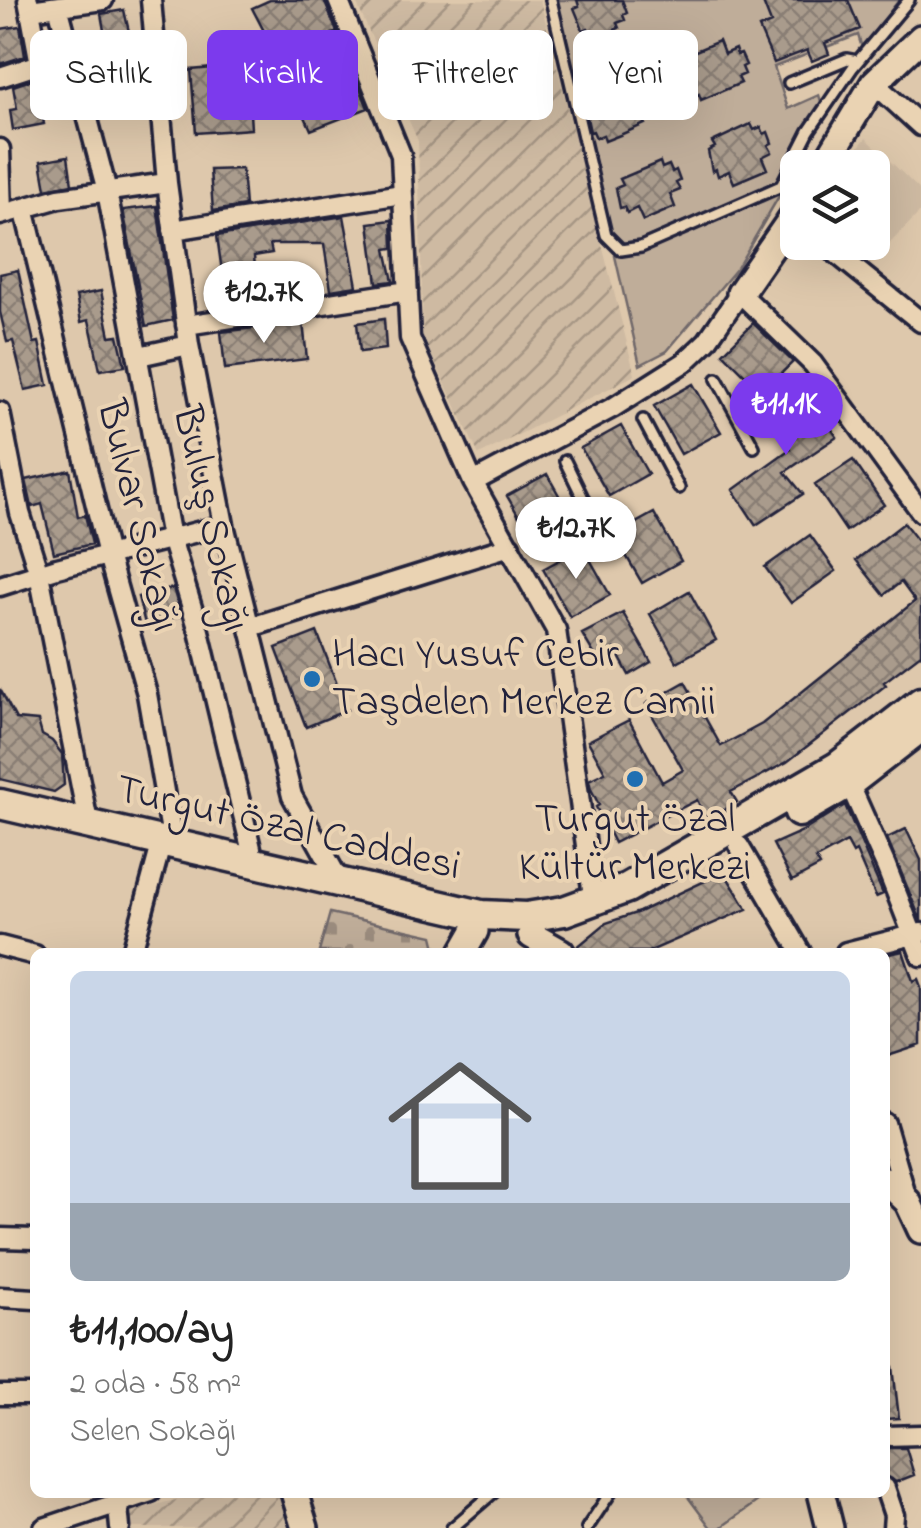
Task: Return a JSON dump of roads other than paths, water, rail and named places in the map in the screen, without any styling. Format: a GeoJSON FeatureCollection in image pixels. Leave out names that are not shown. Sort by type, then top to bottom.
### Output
{"type":"FeatureCollection","features":[{"type":"Feature","properties":{"kind":"main road","name":"Turgut Özal Caddesi"},"geometry":{"type":"LineString","coordinates":[[0,804],[85,823],[166,850],[473,933],[530,935],[566,929],[632,905],[837,768],[921,702]]}},
{"type":"Feature","properties":{"kind":"main road","name":"Turgut Özal Caddesi"},"geometry":{"type":"LineString","coordinates":[[530,935],[849,783],[921,727]]}},
{"type":"Feature","properties":{"kind":"main road","name":"Turgut Özal Caddesi"},"geometry":{"type":"LineString","coordinates":[[0,817],[340,882],[473,933]]}},
{"type":"Feature","properties":{"kind":"street"},"geometry":{"type":"LineString","coordinates":[[0,77],[40,64],[29,5],[103,0]]}},
{"type":"Feature","properties":{"kind":"street"},"geometry":{"type":"LineString","coordinates":[[151,0],[167,183],[186,325],[224,525],[292,796],[340,882]]}},
{"type":"Feature","properties":{"kind":"street"},"geometry":{"type":"LineString","coordinates":[[338,0],[401,155],[410,338],[473,482],[556,630],[594,902]]}},
{"type":"Feature","properties":{"kind":"street","name":"Buluş Sokağı"},"geometry":{"type":"LineString","coordinates":[[58,6],[107,191],[171,538],[199,631],[251,848],[251,862]]}},
{"type":"Feature","properties":{"kind":"street"},"geometry":{"type":"LineString","coordinates":[[834,150],[874,83],[921,38]]}},
{"type":"Feature","properties":{"kind":"street"},"geometry":{"type":"LineString","coordinates":[[874,83],[921,126]]}},
{"type":"Feature","properties":{"kind":"street"},"geometry":{"type":"LineString","coordinates":[[0,149],[1,215],[59,198],[167,183]]}},
{"type":"Feature","properties":{"kind":"street"},"geometry":{"type":"LineString","coordinates":[[174,230],[402,194]]}},
{"type":"Feature","properties":{"kind":"street","name":"Bulvar Sokağı"},"geometry":{"type":"LineString","coordinates":[[24,208],[108,556],[147,694],[166,850]]}},
{"type":"Feature","properties":{"kind":"street"},"geometry":{"type":"LineString","coordinates":[[473,482],[614,408],[685,362],[708,341],[780,235]]}},
{"type":"Feature","properties":{"kind":"street"},"geometry":{"type":"LineString","coordinates":[[844,260],[921,322]]}},
{"type":"Feature","properties":{"kind":"street"},"geometry":{"type":"LineString","coordinates":[[186,325],[408,291]]}},
{"type":"Feature","properties":{"kind":"street"},"geometry":{"type":"LineString","coordinates":[[740,293],[813,364],[921,512]]}},
{"type":"Feature","properties":{"kind":"street"},"geometry":{"type":"LineString","coordinates":[[139,356],[189,346]]}},
{"type":"Feature","properties":{"kind":"street"},"geometry":{"type":"LineString","coordinates":[[0,412],[20,512],[39,574],[85,823]]}},
{"type":"Feature","properties":{"kind":"street"},"geometry":{"type":"LineString","coordinates":[[0,586],[224,525]]}},
{"type":"Feature","properties":{"kind":"street"},"geometry":{"type":"LineString","coordinates":[[251,627],[510,546]]}},
{"type":"Feature","properties":{"kind":"street"},"geometry":{"type":"LineString","coordinates":[[849,783],[917,933],[921,956]]}},
{"type":"Feature","properties":{"kind":"street"},"geometry":{"type":"LineString","coordinates":[[734,838],[798,948]]}},
{"type":"Feature","properties":{"kind":"street"},"geometry":{"type":"LineString","coordinates":[[133,948],[166,850]]}},
{"type":"Feature","properties":{"kind":"street"},"geometry":{"type":"LineString","coordinates":[[861,948],[917,933]]}},
{"type":"Feature","properties":{"kind":"street"},"geometry":{"type":"LineString","coordinates":[[530,935],[554,948]]}},
{"type":"Feature","properties":{"kind":"street"},"geometry":{"type":"LineString","coordinates":[[0,946],[30,954]]}},
{"type":"Feature","properties":{"kind":"street"},"geometry":{"type":"LineString","coordinates":[[890,1140],[921,1230]]}},
{"type":"Feature","properties":{"kind":"street"},"geometry":{"type":"LineString","coordinates":[[0,1238],[30,1239]]}},
{"type":"Feature","properties":{"kind":"street"},"geometry":{"type":"LineString","coordinates":[[0,1297],[30,1299]]}},
{"type":"Feature","properties":{"kind":"street"},"geometry":{"type":"LineString","coordinates":[[0,1395],[30,1396]]}},
{"type":"Feature","properties":{"kind":"street"},"geometry":{"type":"LineString","coordinates":[[890,1436],[921,1435]]}},
{"type":"Feature","properties":{"kind":"street"},"geometry":{"type":"LineString","coordinates":[[44,1528],[137,1498]]}},
{"type":"Feature","properties":{"kind":"street"},"geometry":{"type":"LineString","coordinates":[[296,1498],[305,1528]]}},
{"type":"Feature","properties":{"kind":"street"},"geometry":{"type":"LineString","coordinates":[[822,1498],[830,1528]]}},
{"type":"Feature","properties":{"kind":"street"},"geometry":{"type":"LineString","coordinates":[[888,1498],[894,1528]]}},
{"type":"Feature","properties":{"kind":"street"},"geometry":{"type":"LineString","coordinates":[[118,1506],[120,1528]]}},
{"type":"Feature","properties":{"kind":"lane"},"geometry":{"type":"LineString","coordinates":[[551,0],[606,235],[621,250],[641,246],[781,186],[809,130],[858,61],[909,0]]}},
{"type":"Feature","properties":{"kind":"lane"},"geometry":{"type":"LineString","coordinates":[[789,83],[847,59],[858,61]]}},
{"type":"Feature","properties":{"kind":"lane"},"geometry":{"type":"LineString","coordinates":[[717,379],[754,447]]}},
{"type":"Feature","properties":{"kind":"lane"},"geometry":{"type":"LineString","coordinates":[[643,420],[679,488]]}},
{"type":"Feature","properties":{"kind":"lane"},"geometry":{"type":"LineString","coordinates":[[564,461],[599,531]]}},
{"type":"Feature","properties":{"kind":"lane"},"geometry":{"type":"LineString","coordinates":[[452,1528],[487,1498]]}},
{"type":"Feature","properties":{"kind":"lane"},"geometry":{"type":"LineString","coordinates":[[587,1528],[607,1498]]}},
{"type":"Feature","properties":{"kind":"place","name":"Hacı Yusuf Cebir Taşdelen Merkez Camii"},"geometry":{"type":"Point","coordinates":[312,679]}},
{"type":"Feature","properties":{"kind":"place","name":"Turgut Özal Kültür Merkezi"},"geometry":{"type":"Point","coordinates":[635,779]}}]}
